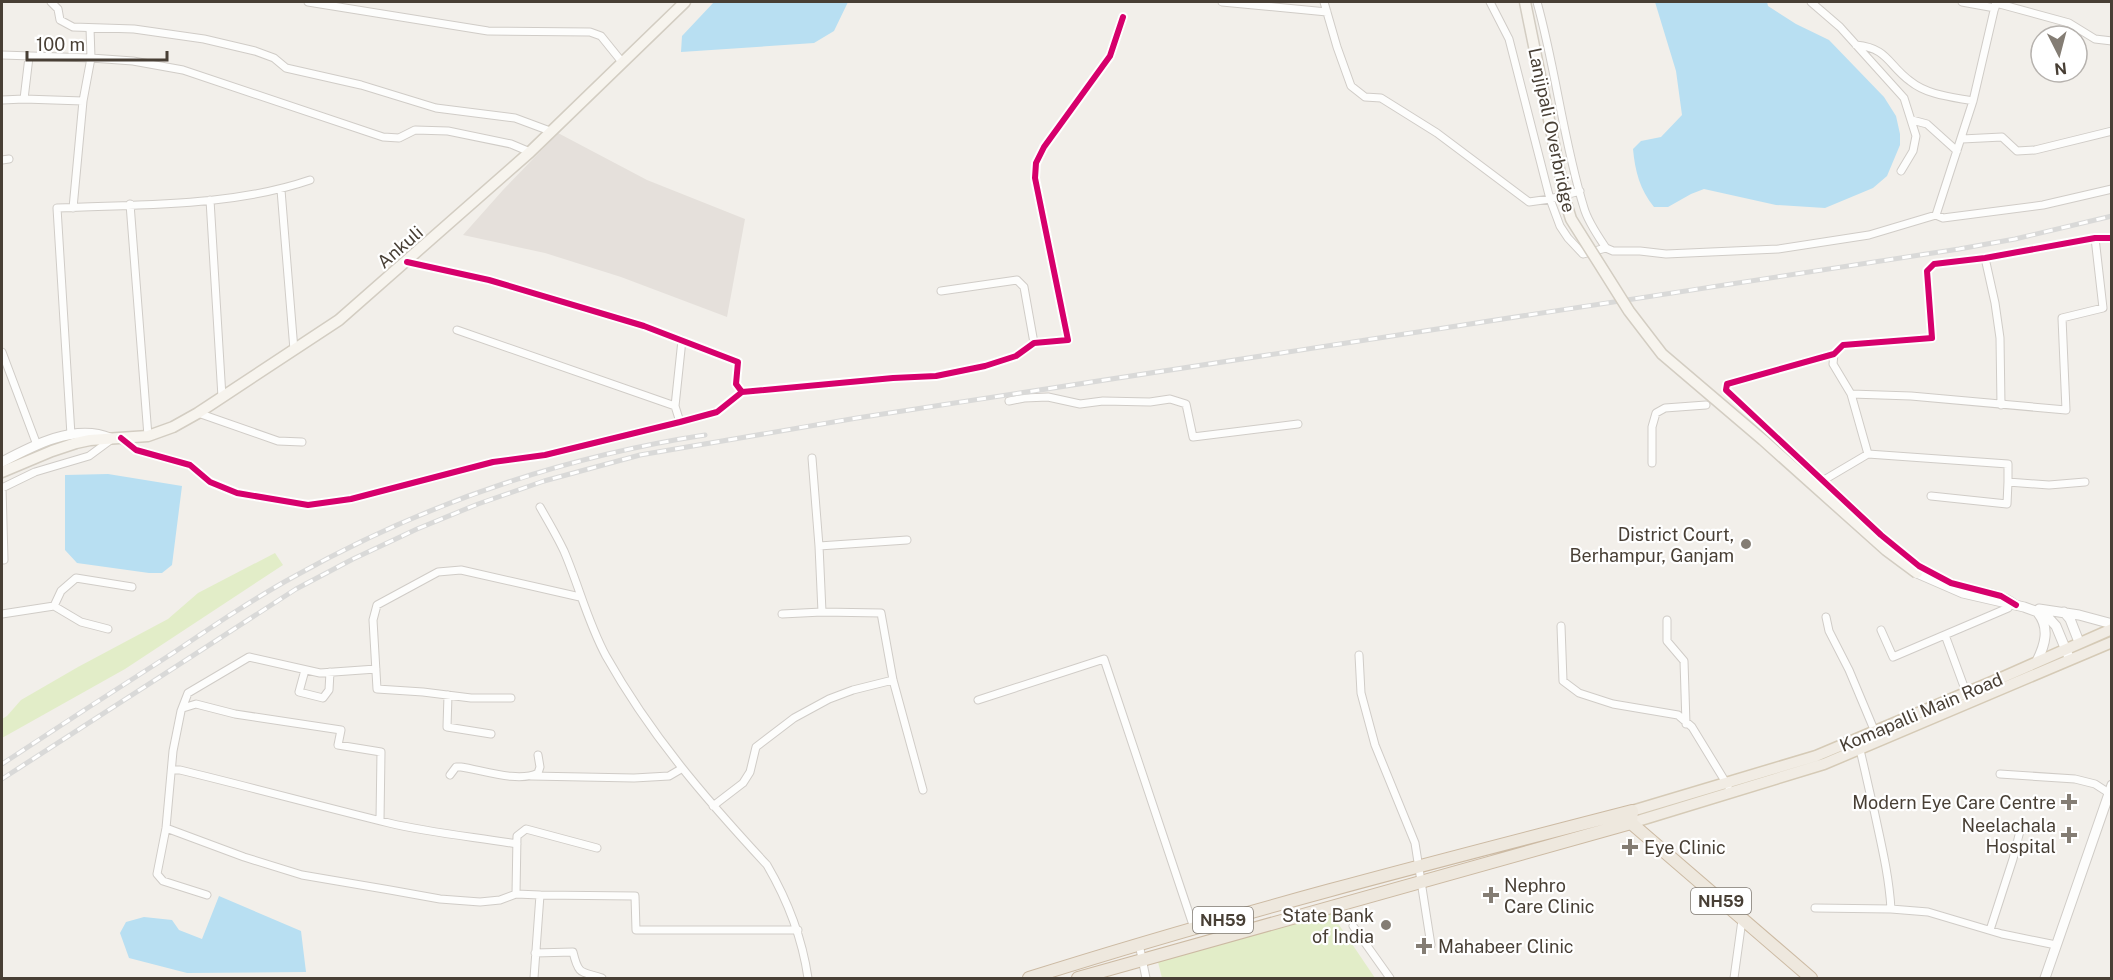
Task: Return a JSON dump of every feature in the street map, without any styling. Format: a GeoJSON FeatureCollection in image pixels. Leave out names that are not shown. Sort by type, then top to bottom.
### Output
{"type":"FeatureCollection","features":[{"type":"Feature","properties":{"kind":"highway","name":"NH59"},"geometry":{"type":"LineString","coordinates":[[1029,978],[1328,890],[1419,866],[1632,817],[1742,920],[1810,978]]}},
{"type":"Feature","properties":{"kind":"highway"},"geometry":{"type":"LineString","coordinates":[[1078,978],[1105,975],[1143,959],[1422,882],[1632,817]]}},
{"type":"Feature","properties":{"kind":"main road","name":"Ankuli"},"geometry":{"type":"LineString","coordinates":[[2,472],[52,451],[90,440],[148,436],[173,427],[339,320],[530,152],[685,2]]}},
{"type":"Feature","properties":{"kind":"main road","name":"Lanjipali Overbridge"},"geometry":{"type":"LineString","coordinates":[[1525,2],[1566,203],[1577,230],[1629,311],[1669,361],[1763,440],[1886,550],[1917,573]]}},
{"type":"Feature","properties":{"kind":"main road","name":"Komapalli Main Road"},"geometry":{"type":"LineString","coordinates":[[1730,788],[1875,732],[2112,626]]}},
{"type":"Feature","properties":{"kind":"main road"},"geometry":{"type":"LineString","coordinates":[[1632,817],[1730,788],[1810,769],[1860,750],[2112,642]]}},
{"type":"Feature","properties":{"kind":"street"},"geometry":{"type":"LineString","coordinates":[[51,2],[58,9],[60,20],[73,27],[147,31],[204,39],[274,57],[286,68],[361,85],[436,108],[515,118],[550,131]]}},
{"type":"Feature","properties":{"kind":"street"},"geometry":{"type":"LineString","coordinates":[[308,2],[488,31],[590,32],[601,36],[622,62]]}},
{"type":"Feature","properties":{"kind":"street"},"geometry":{"type":"LineString","coordinates":[[1222,2],[1327,12]]}},
{"type":"Feature","properties":{"kind":"street"},"geometry":{"type":"LineString","coordinates":[[1324,2],[1351,86],[1358,93],[1365,97],[1381,98],[1437,133],[1529,202],[1551,200],[1580,191]]}},
{"type":"Feature","properties":{"kind":"street"},"geometry":{"type":"LineString","coordinates":[[1490,2],[1509,39],[1551,200],[1560,226],[1583,254],[1606,248]]}},
{"type":"Feature","properties":{"kind":"street"},"geometry":{"type":"LineString","coordinates":[[1537,2],[1566,140],[1584,209],[1606,248],[1613,251],[1666,254],[1778,249],[1869,235],[1936,214],[1943,218],[2043,205],[2112,189]]}},
{"type":"Feature","properties":{"kind":"street"},"geometry":{"type":"LineString","coordinates":[[1811,2],[1856,45],[1904,98],[1916,136],[1913,151],[1901,171]]}},
{"type":"Feature","properties":{"kind":"street"},"geometry":{"type":"LineString","coordinates":[[1962,2],[1996,4],[2069,23],[2095,39],[2112,41]]}},
{"type":"Feature","properties":{"kind":"street"},"geometry":{"type":"LineString","coordinates":[[1936,214],[1973,101],[1996,4]]}},
{"type":"Feature","properties":{"kind":"street"},"geometry":{"type":"LineString","coordinates":[[2,462],[37,445],[71,435],[91,433],[116,439],[136,450],[190,465],[210,482],[237,493],[308,505],[351,499],[493,462],[545,455],[680,422],[717,412],[742,392],[936,376],[967,371],[1016,356],[1035,343],[1068,340],[1035,178],[1036,163],[1044,147],[1110,56],[1123,17]]}},
{"type":"Feature","properties":{"kind":"street"},"geometry":{"type":"LineString","coordinates":[[73,207],[83,101],[91,58],[90,28]]}},
{"type":"Feature","properties":{"kind":"street"},"geometry":{"type":"LineString","coordinates":[[1856,45],[1871,47],[1880,52],[1910,81],[1926,90],[1973,101]]}},
{"type":"Feature","properties":{"kind":"street"},"geometry":{"type":"LineString","coordinates":[[2,55],[133,61],[183,70],[383,137],[399,138],[415,130],[448,131],[511,144],[530,152]]}},
{"type":"Feature","properties":{"kind":"street"},"geometry":{"type":"LineString","coordinates":[[24,99],[29,57]]}},
{"type":"Feature","properties":{"kind":"street"},"geometry":{"type":"LineString","coordinates":[[2,100],[83,101]]}},
{"type":"Feature","properties":{"kind":"street"},"geometry":{"type":"LineString","coordinates":[[1912,120],[1927,124],[1957,151]]}},
{"type":"Feature","properties":{"kind":"street"},"geometry":{"type":"LineString","coordinates":[[1962,139],[2002,137],[2017,151],[2035,150],[2112,131]]}},
{"type":"Feature","properties":{"kind":"street"},"geometry":{"type":"LineString","coordinates":[[71,435],[57,208],[210,200],[281,190],[310,180]]}},
{"type":"Feature","properties":{"kind":"street"},"geometry":{"type":"LineString","coordinates":[[281,190],[294,350]]}},
{"type":"Feature","properties":{"kind":"street"},"geometry":{"type":"LineString","coordinates":[[210,200],[222,397]]}},
{"type":"Feature","properties":{"kind":"street"},"geometry":{"type":"LineString","coordinates":[[130,204],[148,436]]}},
{"type":"Feature","properties":{"kind":"street"},"geometry":{"type":"LineString","coordinates":[[1881,630],[1893,657],[2012,607],[2001,596],[1951,583],[1919,566],[1881,535],[1726,390],[1726,384],[1834,354],[1843,345],[1932,338],[1927,272],[1934,264],[1985,258],[2095,238],[2112,238]]}},
{"type":"Feature","properties":{"kind":"street"},"geometry":{"type":"LineString","coordinates":[[1851,394],[1911,396],[2066,410],[2062,318],[2103,308],[2095,238]]}},
{"type":"Feature","properties":{"kind":"street"},"geometry":{"type":"LineString","coordinates":[[1985,258],[2000,338],[2001,405]]}},
{"type":"Feature","properties":{"kind":"street"},"geometry":{"type":"LineString","coordinates":[[407,262],[489,280],[644,326],[682,340],[738,362],[736,384],[742,392]]}},
{"type":"Feature","properties":{"kind":"street"},"geometry":{"type":"LineString","coordinates":[[941,291],[1017,280],[1024,287],[1035,343]]}},
{"type":"Feature","properties":{"kind":"street"},"geometry":{"type":"LineString","coordinates":[[457,330],[675,406]]}},
{"type":"Feature","properties":{"kind":"street"},"geometry":{"type":"LineString","coordinates":[[680,422],[675,406],[682,340]]}},
{"type":"Feature","properties":{"kind":"street"},"geometry":{"type":"LineString","coordinates":[[2,352],[37,445]]}},
{"type":"Feature","properties":{"kind":"street"},"geometry":{"type":"LineString","coordinates":[[1834,354],[1833,364],[1851,394],[1868,454]]}},
{"type":"Feature","properties":{"kind":"street"},"geometry":{"type":"LineString","coordinates":[[1009,401],[1024,398],[1048,398],[1080,404],[1103,401],[1150,402],[1170,399],[1186,404],[1193,437],[1298,424]]}},
{"type":"Feature","properties":{"kind":"street"},"geometry":{"type":"LineString","coordinates":[[1652,463],[1652,427],[1656,412],[1665,408],[1706,405]]}},
{"type":"Feature","properties":{"kind":"street"},"geometry":{"type":"LineString","coordinates":[[198,412],[278,441],[302,442]]}},
{"type":"Feature","properties":{"kind":"street"},"geometry":{"type":"LineString","coordinates":[[4,560],[2,488],[35,472],[89,456],[116,439]]}},
{"type":"Feature","properties":{"kind":"street"},"geometry":{"type":"LineString","coordinates":[[1824,480],[1868,454],[2008,464],[2007,504],[1931,496]]}},
{"type":"Feature","properties":{"kind":"street"},"geometry":{"type":"LineString","coordinates":[[812,458],[822,612]]}},
{"type":"Feature","properties":{"kind":"street"},"geometry":{"type":"LineString","coordinates":[[2008,482],[2049,485],[2085,482]]}},
{"type":"Feature","properties":{"kind":"street"},"geometry":{"type":"LineString","coordinates":[[540,507],[563,550],[580,597],[605,654],[637,707],[681,769],[767,865],[798,930],[808,978]]}},
{"type":"Feature","properties":{"kind":"street"},"geometry":{"type":"LineString","coordinates":[[819,546],[908,540]]}},
{"type":"Feature","properties":{"kind":"street"},"geometry":{"type":"LineString","coordinates":[[511,698],[471,698],[377,689],[373,620],[376,605],[438,572],[461,570],[580,597]]}},
{"type":"Feature","properties":{"kind":"street","name":"Lanjipali Overbridge"},"geometry":{"type":"LineString","coordinates":[[1917,573],[1964,593],[2012,607],[2064,612],[2112,626]]}},
{"type":"Feature","properties":{"kind":"street"},"geometry":{"type":"LineString","coordinates":[[54,606],[61,591],[76,578],[132,587]]}},
{"type":"Feature","properties":{"kind":"street"},"geometry":{"type":"LineString","coordinates":[[2,614],[54,606],[81,622],[108,629]]}},
{"type":"Feature","properties":{"kind":"street"},"geometry":{"type":"LineString","coordinates":[[2032,610],[2054,622],[2070,660]]}},
{"type":"Feature","properties":{"kind":"street"},"geometry":{"type":"LineString","coordinates":[[2032,610],[2044,622],[2046,635],[2037,661]]}},
{"type":"Feature","properties":{"kind":"street"},"geometry":{"type":"LineString","coordinates":[[2064,612],[2070,619],[2079,642]]}},
{"type":"Feature","properties":{"kind":"street"},"geometry":{"type":"LineString","coordinates":[[782,614],[881,613],[893,680],[923,790]]}},
{"type":"Feature","properties":{"kind":"street"},"geometry":{"type":"LineString","coordinates":[[1826,617],[1829,631],[1849,670],[1875,732]]}},
{"type":"Feature","properties":{"kind":"street"},"geometry":{"type":"LineString","coordinates":[[1666,620],[1668,641],[1683,661],[1686,723]]}},
{"type":"Feature","properties":{"kind":"street"},"geometry":{"type":"LineString","coordinates":[[1561,626],[1563,681],[1579,693],[1613,704],[1678,715],[1692,727],[1730,788]]}},
{"type":"Feature","properties":{"kind":"street"},"geometry":{"type":"LineString","coordinates":[[1945,635],[1966,692]]}},
{"type":"Feature","properties":{"kind":"street"},"geometry":{"type":"LineString","coordinates":[[1359,655],[1360,693],[1365,713],[1375,745],[1415,843],[1431,945]]}},
{"type":"Feature","properties":{"kind":"street"},"geometry":{"type":"LineString","coordinates":[[207,894],[164,881],[157,874],[166,828],[173,751],[181,711],[188,693],[249,657],[320,673],[376,669]]}},
{"type":"Feature","properties":{"kind":"street"},"geometry":{"type":"LineString","coordinates":[[978,700],[1104,659],[1194,928]]}},
{"type":"Feature","properties":{"kind":"street"},"geometry":{"type":"LineString","coordinates":[[305,670],[299,692],[323,698],[329,690],[330,672]]}},
{"type":"Feature","properties":{"kind":"street"},"geometry":{"type":"LineString","coordinates":[[713,806],[743,783],[750,772],[756,747],[794,718],[829,699],[893,680]]}},
{"type":"Feature","properties":{"kind":"street"},"geometry":{"type":"LineString","coordinates":[[448,695],[447,727],[491,734]]}},
{"type":"Feature","properties":{"kind":"street"},"geometry":{"type":"LineString","coordinates":[[183,708],[196,704],[245,716],[341,730],[338,745],[381,752],[380,820]]}},
{"type":"Feature","properties":{"kind":"street"},"geometry":{"type":"LineString","coordinates":[[1860,750],[1882,847],[1891,909]]}},
{"type":"Feature","properties":{"kind":"street"},"geometry":{"type":"LineString","coordinates":[[531,776],[538,773],[540,767],[538,755]]}},
{"type":"Feature","properties":{"kind":"street"},"geometry":{"type":"LineString","coordinates":[[450,775],[456,767],[498,774],[634,778],[669,776],[681,769]]}},
{"type":"Feature","properties":{"kind":"street"},"geometry":{"type":"LineString","coordinates":[[172,770],[247,786],[342,812],[516,844]]}},
{"type":"Feature","properties":{"kind":"street"},"geometry":{"type":"LineString","coordinates":[[2000,774],[2075,779],[2110,791],[2044,978]]}},
{"type":"Feature","properties":{"kind":"street"},"geometry":{"type":"LineString","coordinates":[[1990,930],[2022,823]]}},
{"type":"Feature","properties":{"kind":"street"},"geometry":{"type":"LineString","coordinates":[[166,828],[244,857],[302,875],[452,900],[491,902],[516,894],[636,896],[636,930],[798,930]]}},
{"type":"Feature","properties":{"kind":"street"},"geometry":{"type":"LineString","coordinates":[[516,894],[517,836],[526,829],[597,848]]}},
{"type":"Feature","properties":{"kind":"street"},"geometry":{"type":"LineString","coordinates":[[1328,890],[1338,905]]}},
{"type":"Feature","properties":{"kind":"street"},"geometry":{"type":"LineString","coordinates":[[534,978],[540,895]]}},
{"type":"Feature","properties":{"kind":"street"},"geometry":{"type":"LineString","coordinates":[[1815,908],[1928,912],[1990,930],[2056,945]]}},
{"type":"Feature","properties":{"kind":"street"},"geometry":{"type":"LineString","coordinates":[[1734,978],[1742,920]]}},
{"type":"Feature","properties":{"kind":"street"},"geometry":{"type":"LineString","coordinates":[[1353,926],[1390,978]]}},
{"type":"Feature","properties":{"kind":"street"},"geometry":{"type":"LineString","coordinates":[[1139,944],[1146,978]]}},
{"type":"Feature","properties":{"kind":"street"},"geometry":{"type":"LineString","coordinates":[[535,953],[573,952],[576,967],[587,975],[602,978]]}},
{"type":"Feature","properties":{"kind":"street"},"geometry":{"type":"LineString","coordinates":[[1100,956],[1105,975]]}},
{"type":"Feature","properties":{"kind":"shaded area"},"geometry":{"type":"Polygon","coordinates":[[[558,133],[647,180],[745,219],[727,317],[621,277],[545,253],[463,235],[558,133]]]}},
{"type":"Feature","properties":{"kind":"green space"},"geometry":{"type":"Polygon","coordinates":[[[275,553],[283,565],[125,669],[2,738],[2,719],[21,700],[168,619],[198,593],[275,553]]]}},
{"type":"Feature","properties":{"kind":"green space"},"geometry":{"type":"Polygon","coordinates":[[[1329,910],[1375,978],[1162,978],[1158,962],[1329,910]]]}},
{"type":"Feature","properties":{"kind":"water"},"geometry":{"type":"Polygon","coordinates":[[[714,2],[848,2],[834,31],[814,43],[681,52],[682,36],[714,2]]]}},
{"type":"Feature","properties":{"kind":"water"},"geometry":{"type":"Polygon","coordinates":[[[1655,2],[1767,2],[1768,6],[1796,24],[1829,40],[1884,97],[1896,116],[1900,145],[1887,176],[1873,188],[1825,208],[1776,205],[1704,189],[1668,207],[1654,207],[1639,180],[1633,149],[1641,141],[1661,137],[1682,115],[1676,71],[1655,2]]]}},
{"type":"Feature","properties":{"kind":"water"},"geometry":{"type":"Polygon","coordinates":[[[108,474],[182,486],[172,565],[162,573],[77,563],[65,550],[65,475],[108,474]]]}},
{"type":"Feature","properties":{"kind":"water"},"geometry":{"type":"Polygon","coordinates":[[[219,896],[301,931],[306,972],[187,973],[129,958],[120,933],[126,922],[144,917],[172,920],[179,930],[202,939],[219,896]]]}},
{"type":"Feature","properties":{"kind":"railway"},"geometry":{"type":"LineString","coordinates":[[2,779],[296,589],[353,559],[478,504],[544,481],[640,455],[857,418],[1959,249],[2015,239],[2112,216]]}},
{"type":"Feature","properties":{"kind":"railway"},"geometry":{"type":"LineString","coordinates":[[2,764],[264,594],[343,550],[443,506],[494,487],[598,456],[705,435]]}},
{"type":"Feature","properties":{"kind":"cycle path"},"geometry":{"type":"LineString","coordinates":[[407,262],[489,280],[644,326],[738,362],[736,384],[742,392],[936,376],[985,366],[1016,356],[1034,343],[1068,340],[1035,178],[1036,163],[1044,147],[1110,56],[1123,17]]}},
{"type":"Feature","properties":{"kind":"cycle path"},"geometry":{"type":"LineString","coordinates":[[2016,605],[2001,596],[1951,583],[1919,566],[1881,535],[1726,390],[1727,384],[1834,354],[1843,345],[1932,338],[1927,271],[1934,264],[1985,258],[2095,238],[2112,238]]}},
{"type":"Feature","properties":{"kind":"cycle path"},"geometry":{"type":"LineString","coordinates":[[121,438],[136,450],[190,465],[210,482],[237,493],[308,505],[351,499],[493,462],[545,455],[680,422],[717,412],[742,392]]}},
{"type":"Feature","properties":{"kind":"place","name":"District Court, Berhampur, Ganjam"},"geometry":{"type":"Point","coordinates":[1746,544]}},
{"type":"Feature","properties":{"kind":"place","name":"Modern Eye Care Centre"},"geometry":{"type":"Point","coordinates":[2069,802]}},
{"type":"Feature","properties":{"kind":"place","name":"Neelachala Hospital"},"geometry":{"type":"Point","coordinates":[2069,835]}},
{"type":"Feature","properties":{"kind":"place","name":"Eye Clinic"},"geometry":{"type":"Point","coordinates":[1630,847]}},
{"type":"Feature","properties":{"kind":"place","name":"Nephro Care Clinic"},"geometry":{"type":"Point","coordinates":[1491,895]}},
{"type":"Feature","properties":{"kind":"place","name":"State Bank of India"},"geometry":{"type":"Point","coordinates":[1386,925]}},
{"type":"Feature","properties":{"kind":"place","name":"Mahabeer Clinic"},"geometry":{"type":"Point","coordinates":[1424,946]}}]}
